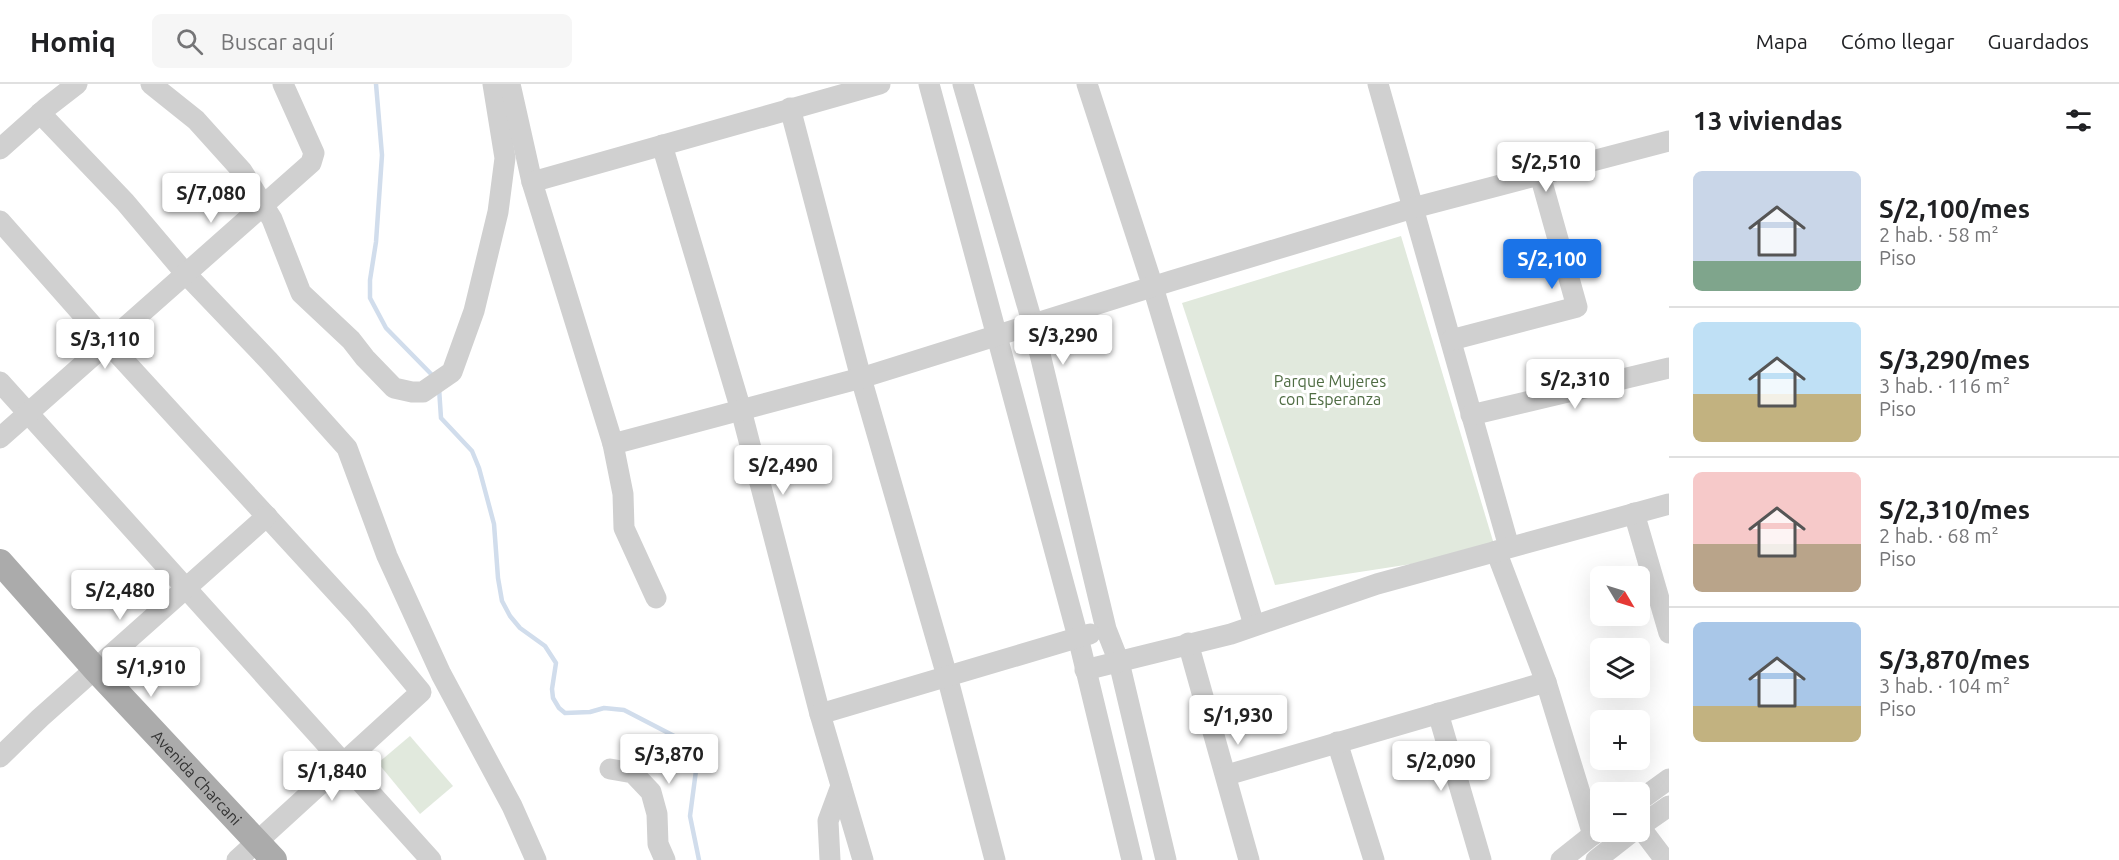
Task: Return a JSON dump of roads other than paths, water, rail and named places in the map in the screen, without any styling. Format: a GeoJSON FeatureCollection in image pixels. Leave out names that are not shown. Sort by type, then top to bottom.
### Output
{"type":"FeatureCollection","features":[{"type":"Feature","properties":{"kind":"main road","name":"Avenida Charcani"},"geometry":{"type":"LineString","coordinates":[[0,562],[96,670],[266,851]]}},
{"type":"Feature","properties":{"kind":"street"},"geometry":{"type":"LineString","coordinates":[[0,149],[76,84]]}},
{"type":"Feature","properties":{"kind":"street"},"geometry":{"type":"LineString","coordinates":[[151,84],[196,120],[242,171],[272,219],[301,293],[351,340],[394,388],[412,392],[423,392],[452,372],[474,311],[498,212],[505,158],[493,84]]}},
{"type":"Feature","properties":{"kind":"street"},"geometry":{"type":"LineString","coordinates":[[0,438],[262,204],[308,166],[313,156],[283,84]]}},
{"type":"Feature","properties":{"kind":"street"},"geometry":{"type":"LineString","coordinates":[[510,84],[532,182],[613,444],[623,494],[624,528],[656,598]]}},
{"type":"Feature","properties":{"kind":"street"},"geometry":{"type":"LineString","coordinates":[[532,182],[880,84]]}},
{"type":"Feature","properties":{"kind":"street"},"geometry":{"type":"LineString","coordinates":[[929,84],[1078,637],[1132,860]]}},
{"type":"Feature","properties":{"kind":"street"},"geometry":{"type":"LineString","coordinates":[[963,84],[1033,325],[1106,629],[1119,662],[1166,860]]}},
{"type":"Feature","properties":{"kind":"street"},"geometry":{"type":"LineString","coordinates":[[1087,84],[1153,287],[1254,625]]}},
{"type":"Feature","properties":{"kind":"street"},"geometry":{"type":"LineString","coordinates":[[1378,84],[1472,415],[1503,549],[1590,811]]}},
{"type":"Feature","properties":{"kind":"street"},"geometry":{"type":"LineString","coordinates":[[790,108],[861,378],[947,676],[995,860]]}},
{"type":"Feature","properties":{"kind":"street"},"geometry":{"type":"LineString","coordinates":[[40,113],[125,202],[185,273],[269,361],[347,448],[387,556],[441,674],[512,806],[536,860]]}},
{"type":"Feature","properties":{"kind":"street"},"geometry":{"type":"LineString","coordinates":[[613,444],[861,378],[1413,208],[1669,141]]}},
{"type":"Feature","properties":{"kind":"street"},"geometry":{"type":"LineString","coordinates":[[662,145],[741,410],[820,714],[863,860]]}},
{"type":"Feature","properties":{"kind":"street"},"geometry":{"type":"LineString","coordinates":[[1450,340],[1577,307],[1540,175]]}},
{"type":"Feature","properties":{"kind":"street"},"geometry":{"type":"LineString","coordinates":[[0,221],[107,342],[358,615],[421,692],[344,764],[266,851],[237,860]]}},
{"type":"Feature","properties":{"kind":"street"},"geometry":{"type":"LineString","coordinates":[[1472,415],[1669,368]]}},
{"type":"Feature","properties":{"kind":"street"},"geometry":{"type":"LineString","coordinates":[[0,382],[431,860]]}},
{"type":"Feature","properties":{"kind":"street"},"geometry":{"type":"LineString","coordinates":[[1085,670],[1231,634],[1377,584],[1669,504]]}},
{"type":"Feature","properties":{"kind":"street"},"geometry":{"type":"LineString","coordinates":[[1634,513],[1669,633]]}},
{"type":"Feature","properties":{"kind":"street"},"geometry":{"type":"LineString","coordinates":[[1,754],[267,516]]}},
{"type":"Feature","properties":{"kind":"street"},"geometry":{"type":"LineString","coordinates":[[820,714],[1106,629]]}},
{"type":"Feature","properties":{"kind":"street"},"geometry":{"type":"LineString","coordinates":[[1188,643],[1227,775],[1249,860]]}},
{"type":"Feature","properties":{"kind":"street"},"geometry":{"type":"LineString","coordinates":[[1227,775],[1546,682]]}},
{"type":"Feature","properties":{"kind":"street"},"geometry":{"type":"LineString","coordinates":[[1438,713],[1481,860]]}},
{"type":"Feature","properties":{"kind":"street"},"geometry":{"type":"LineString","coordinates":[[1337,742],[1374,860]]}},
{"type":"Feature","properties":{"kind":"street"},"geometry":{"type":"LineString","coordinates":[[610,769],[633,773],[651,792],[657,814],[658,844],[665,860]]}},
{"type":"Feature","properties":{"kind":"street"},"geometry":{"type":"LineString","coordinates":[[1650,793],[1669,779]]}},
{"type":"Feature","properties":{"kind":"street"},"geometry":{"type":"LineString","coordinates":[[830,860],[828,821],[841,786]]}},
{"type":"Feature","properties":{"kind":"street"},"geometry":{"type":"LineString","coordinates":[[1650,819],[1669,806]]}},
{"type":"Feature","properties":{"kind":"street"},"geometry":{"type":"LineString","coordinates":[[1561,860],[1590,837]]}},
{"type":"Feature","properties":{"kind":"street"},"geometry":{"type":"LineString","coordinates":[[1650,840],[1665,860]]}},
{"type":"Feature","properties":{"kind":"street"},"geometry":{"type":"LineString","coordinates":[[1596,860],[1619,842]]}},
{"type":"Feature","properties":{"kind":"waterway"},"geometry":{"type":"LineString","coordinates":[[376,84],[382,155],[370,298],[386,328],[435,378]]}},
{"type":"Feature","properties":{"kind":"waterway"},"geometry":{"type":"LineString","coordinates":[[439,388],[441,418],[472,451],[479,468],[494,524],[502,601],[520,628],[545,646],[556,663],[553,698],[565,713],[590,712],[604,708],[624,710],[680,739],[690,749],[697,763],[690,816],[699,860]]}},
{"type":"Feature","properties":{"kind":"park label","name":"Parque Mujeres con Esperanza"},"geometry":{"type":"Point","coordinates":[1330,390]}}]}
